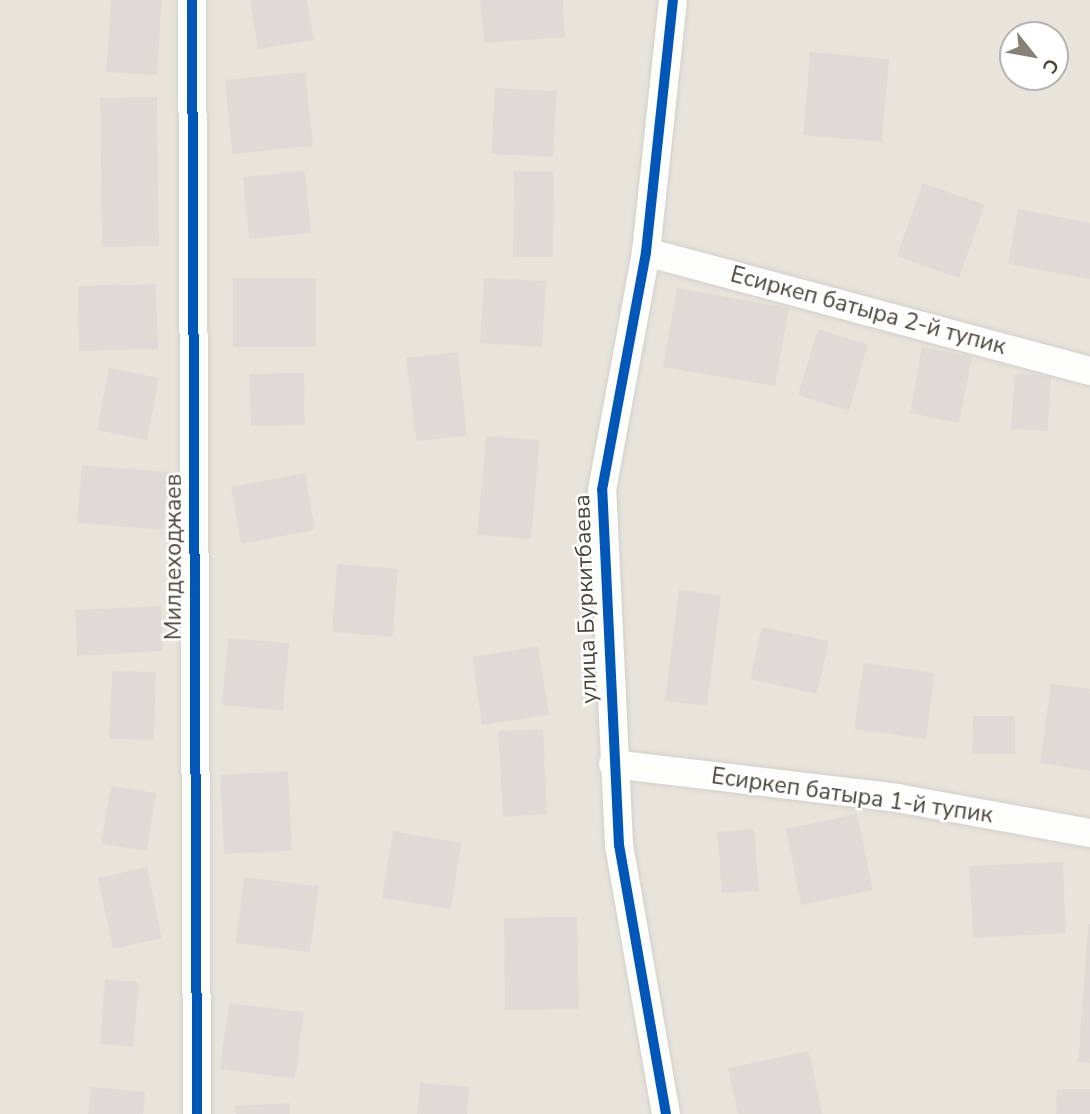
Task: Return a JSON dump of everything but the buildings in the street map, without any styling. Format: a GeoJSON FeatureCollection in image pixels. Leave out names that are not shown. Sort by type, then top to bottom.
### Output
{"type":"FeatureCollection","features":[{"type":"Feature","properties":{"kind":"street","name":"Милдеходжаев"},"geometry":{"type":"LineString","coordinates":[[192,0],[197,1114]]}},
{"type":"Feature","properties":{"kind":"street","name":"улица Буркитбаева"},"geometry":{"type":"LineString","coordinates":[[666,1114],[619,845],[612,764],[602,490],[646,252],[673,0]]}},
{"type":"Feature","properties":{"kind":"street","name":"Есиркеп батыра 2-й тупик"},"geometry":{"type":"LineString","coordinates":[[646,252],[1090,371]]}},
{"type":"Feature","properties":{"kind":"street","name":"Есиркеп батыра 1-й тупик"},"geometry":{"type":"LineString","coordinates":[[612,764],[897,798],[1090,834]]}},
{"type":"Feature","properties":{"kind":"shaded area"},"geometry":{"type":"Polygon","coordinates":[[[0,0],[1090,0],[1090,1114],[0,1114],[0,0]]]}},
{"type":"Feature","properties":{"kind":"cycle path"},"geometry":{"type":"LineString","coordinates":[[192,0],[197,1114]]}},
{"type":"Feature","properties":{"kind":"cycle path"},"geometry":{"type":"LineString","coordinates":[[666,1114],[619,845],[602,490],[646,252],[673,0]]}}]}
